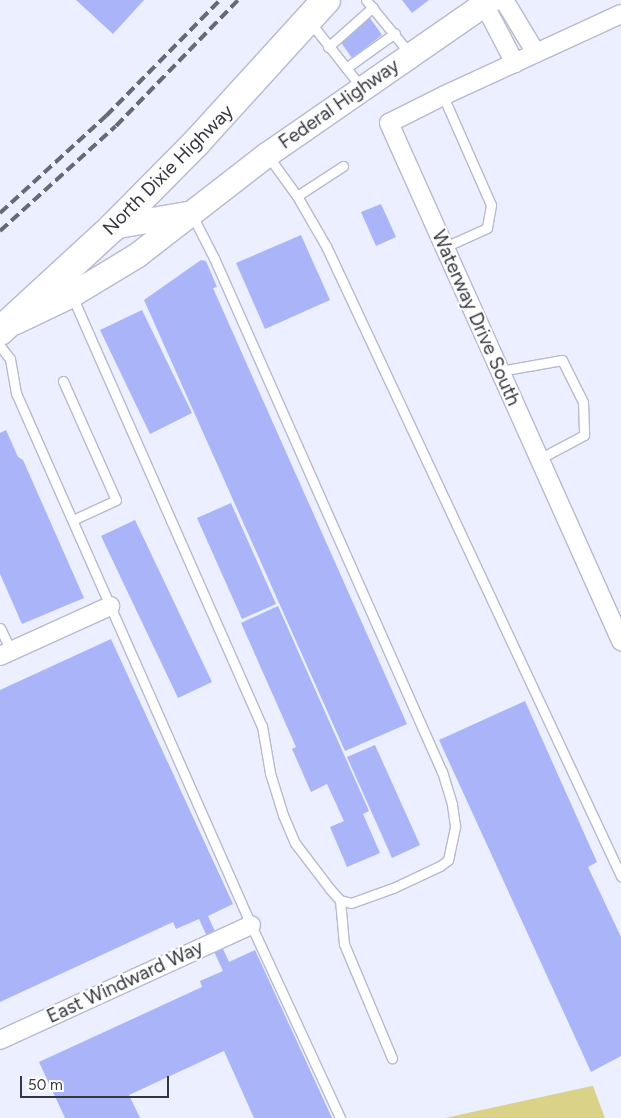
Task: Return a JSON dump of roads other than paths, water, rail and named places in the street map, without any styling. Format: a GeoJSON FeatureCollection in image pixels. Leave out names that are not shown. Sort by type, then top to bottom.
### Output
{"type":"FeatureCollection","features":[{"type":"Feature","properties":{"kind":"main road","name":"Federal Highway"},"geometry":{"type":"LineString","coordinates":[[1,335],[138,255],[267,155],[410,54],[493,1]]}},
{"type":"Feature","properties":{"kind":"main road","name":"North Dixie Highway"},"geometry":{"type":"LineString","coordinates":[[1,335],[196,144],[317,10]]}},
{"type":"Feature","properties":{"kind":"main road","name":"Federal Highway"},"geometry":{"type":"LineString","coordinates":[[113,227],[191,214]]}},
{"type":"Feature","properties":{"kind":"street"},"geometry":{"type":"LineString","coordinates":[[493,1],[536,53]]}},
{"type":"Feature","properties":{"kind":"street"},"geometry":{"type":"LineString","coordinates":[[493,1],[515,63]]}},
{"type":"Feature","properties":{"kind":"street","name":"Waterway Drive South"},"geometry":{"type":"LineString","coordinates":[[621,14],[389,123],[621,641]]}},
{"type":"Feature","properties":{"kind":"street"},"geometry":{"type":"LineString","coordinates":[[5,654],[110,606]]}},
{"type":"Feature","properties":{"kind":"street","name":"East Windward Way"},"geometry":{"type":"LineString","coordinates":[[0,1040],[251,925]]}},
{"type":"Feature","properties":{"kind":"lane"},"geometry":{"type":"LineString","coordinates":[[366,0],[395,33],[410,54]]}},
{"type":"Feature","properties":{"kind":"lane"},"geometry":{"type":"LineString","coordinates":[[328,47],[373,7]]}},
{"type":"Feature","properties":{"kind":"lane"},"geometry":{"type":"LineString","coordinates":[[317,10],[328,47],[362,88]]}},
{"type":"Feature","properties":{"kind":"lane"},"geometry":{"type":"LineString","coordinates":[[346,68],[395,33]]}},
{"type":"Feature","properties":{"kind":"lane"},"geometry":{"type":"LineString","coordinates":[[443,96],[491,205],[487,228],[445,248]]}},
{"type":"Feature","properties":{"kind":"lane"},"geometry":{"type":"LineString","coordinates":[[267,155],[297,196],[326,246],[621,876]]}},
{"type":"Feature","properties":{"kind":"lane"},"geometry":{"type":"LineString","coordinates":[[297,196],[343,166]]}},
{"type":"Feature","properties":{"kind":"lane"},"geometry":{"type":"LineString","coordinates":[[72,295],[262,726],[270,773],[283,815],[295,843],[312,868],[340,900],[351,903],[364,900],[440,866],[448,860],[455,826],[452,804],[442,772],[218,266],[191,214]]}},
{"type":"Feature","properties":{"kind":"lane"},"geometry":{"type":"LineString","coordinates":[[1,335],[10,359],[16,393],[251,925],[340,1118]]}},
{"type":"Feature","properties":{"kind":"lane"},"geometry":{"type":"LineString","coordinates":[[500,371],[562,360],[584,402],[584,436],[539,459]]}},
{"type":"Feature","properties":{"kind":"lane"},"geometry":{"type":"LineString","coordinates":[[63,381],[116,500],[73,520]]}},
{"type":"Feature","properties":{"kind":"lane"},"geometry":{"type":"LineString","coordinates":[[0,628],[5,654]]}},
{"type":"Feature","properties":{"kind":"lane"},"geometry":{"type":"LineString","coordinates":[[340,900],[344,944],[392,1058]]}},
{"type":"Feature","properties":{"kind":"railway"},"geometry":{"type":"LineString","coordinates":[[0,213],[106,116],[220,0]]}},
{"type":"Feature","properties":{"kind":"railway"},"geometry":{"type":"LineString","coordinates":[[0,231],[116,126],[238,0]]}}]}
